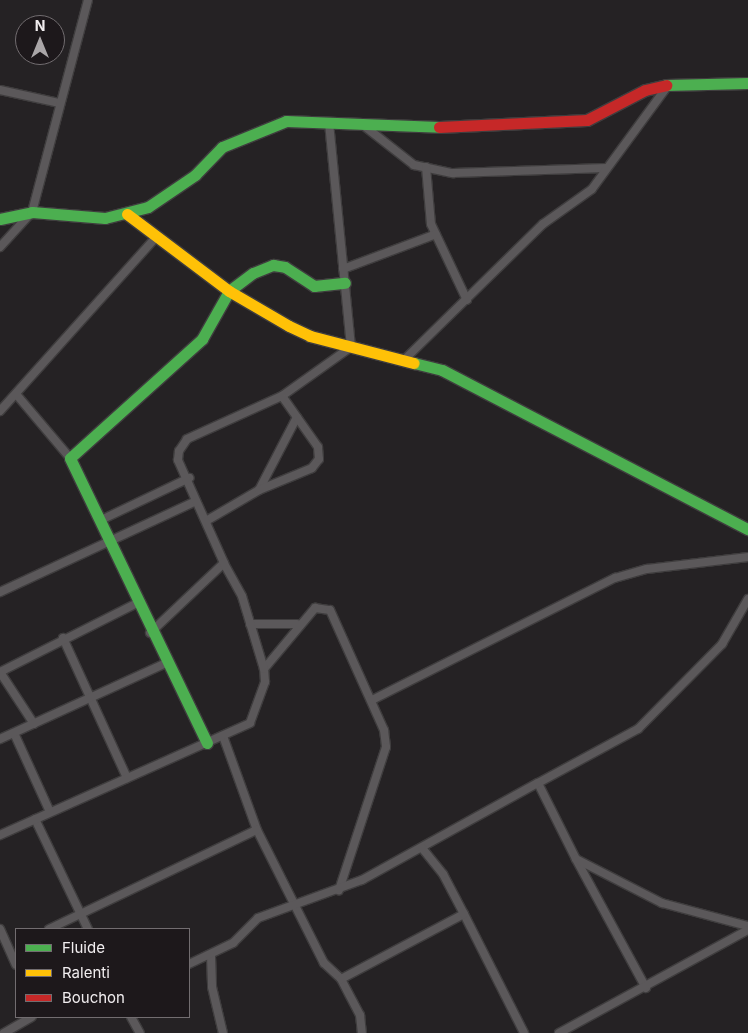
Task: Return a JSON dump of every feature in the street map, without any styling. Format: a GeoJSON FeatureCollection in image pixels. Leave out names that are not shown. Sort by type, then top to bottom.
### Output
{"type":"FeatureCollection","features":[{"type":"Feature","properties":{"kind":"street"},"geometry":{"type":"LineString","coordinates":[[0,247],[32,212],[59,103],[88,0]]}},
{"type":"Feature","properties":{"kind":"street"},"geometry":{"type":"LineString","coordinates":[[0,219],[32,212],[105,218],[127,214],[175,190],[222,148],[252,131],[286,121],[362,124],[556,124],[587,120],[645,90],[670,84],[748,83]]}},
{"type":"Feature","properties":{"kind":"street"},"geometry":{"type":"LineString","coordinates":[[407,357],[467,300],[488,273],[557,211],[592,190],[606,168],[670,84]]}},
{"type":"Feature","properties":{"kind":"street"},"geometry":{"type":"LineString","coordinates":[[0,90],[59,103]]}},
{"type":"Feature","properties":{"kind":"street"},"geometry":{"type":"LineString","coordinates":[[329,123],[351,347]]}},
{"type":"Feature","properties":{"kind":"street"},"geometry":{"type":"LineString","coordinates":[[362,124],[391,150],[426,167],[453,173],[606,168]]}},
{"type":"Feature","properties":{"kind":"street"},"geometry":{"type":"LineString","coordinates":[[426,167],[430,219],[467,300]]}},
{"type":"Feature","properties":{"kind":"street"},"geometry":{"type":"LineString","coordinates":[[127,214],[229,290],[289,326],[351,347],[407,357],[442,370],[748,529]]}},
{"type":"Feature","properties":{"kind":"street"},"geometry":{"type":"LineString","coordinates":[[344,269],[436,234]]}},
{"type":"Feature","properties":{"kind":"street"},"geometry":{"type":"LineString","coordinates":[[0,411],[156,237]]}},
{"type":"Feature","properties":{"kind":"street"},"geometry":{"type":"LineString","coordinates":[[70,458],[202,338],[229,290],[273,266],[285,267],[314,286],[345,283]]}},
{"type":"Feature","properties":{"kind":"street"},"geometry":{"type":"LineString","coordinates":[[0,835],[34,818],[250,723],[265,682],[264,669],[250,624],[196,501],[189,478],[178,460],[187,439],[282,396],[351,347]]}},
{"type":"Feature","properties":{"kind":"street"},"geometry":{"type":"LineString","coordinates":[[16,394],[70,458],[112,541],[150,633],[207,743]]}},
{"type":"Feature","properties":{"kind":"street"},"geometry":{"type":"LineString","coordinates":[[206,521],[259,490],[312,468],[319,459],[318,447],[282,396]]}},
{"type":"Feature","properties":{"kind":"street"},"geometry":{"type":"LineString","coordinates":[[259,490],[297,417]]}},
{"type":"Feature","properties":{"kind":"street"},"geometry":{"type":"LineString","coordinates":[[101,520],[189,478]]}},
{"type":"Feature","properties":{"kind":"street"},"geometry":{"type":"LineString","coordinates":[[0,592],[196,501]]}},
{"type":"Feature","properties":{"kind":"street"},"geometry":{"type":"LineString","coordinates":[[372,700],[615,578],[647,569],[748,557]]}},
{"type":"Feature","properties":{"kind":"street"},"geometry":{"type":"LineString","coordinates":[[150,633],[224,563]]}},
{"type":"Feature","properties":{"kind":"street"},"geometry":{"type":"LineString","coordinates":[[190,964],[211,956],[233,943],[258,918],[339,890],[422,848],[638,729],[722,644],[748,599]]}},
{"type":"Feature","properties":{"kind":"street"},"geometry":{"type":"LineString","coordinates":[[34,724],[0,672],[63,638],[137,603]]}},
{"type":"Feature","properties":{"kind":"street"},"geometry":{"type":"LineString","coordinates":[[264,669],[298,624],[315,608],[330,610],[372,700],[386,747],[339,890]]}},
{"type":"Feature","properties":{"kind":"street"},"geometry":{"type":"LineString","coordinates":[[250,624],[298,624]]}},
{"type":"Feature","properties":{"kind":"street"},"geometry":{"type":"LineString","coordinates":[[63,638],[127,778]]}},
{"type":"Feature","properties":{"kind":"street"},"geometry":{"type":"LineString","coordinates":[[0,739],[166,663]]}},
{"type":"Feature","properties":{"kind":"street"},"geometry":{"type":"LineString","coordinates":[[14,733],[50,812]]}},
{"type":"Feature","properties":{"kind":"street"},"geometry":{"type":"LineString","coordinates":[[222,736],[257,830],[298,904],[324,963],[341,979],[360,1015],[362,1033]]}},
{"type":"Feature","properties":{"kind":"street"},"geometry":{"type":"LineString","coordinates":[[538,783],[576,859],[646,988]]}},
{"type":"Feature","properties":{"kind":"street"},"geometry":{"type":"LineString","coordinates":[[34,818],[88,928]]}},
{"type":"Feature","properties":{"kind":"street"},"geometry":{"type":"LineString","coordinates":[[51,928],[257,830]]}},
{"type":"Feature","properties":{"kind":"street"},"geometry":{"type":"LineString","coordinates":[[422,848],[443,874],[524,1033]]}},
{"type":"Feature","properties":{"kind":"street"},"geometry":{"type":"LineString","coordinates":[[576,859],[662,903],[748,926]]}},
{"type":"Feature","properties":{"kind":"street"},"geometry":{"type":"LineString","coordinates":[[341,979],[464,914]]}},
{"type":"Feature","properties":{"kind":"street"},"geometry":{"type":"LineString","coordinates":[[559,1033],[646,988],[748,930]]}},
{"type":"Feature","properties":{"kind":"street"},"geometry":{"type":"LineString","coordinates":[[1,933],[12,946],[15,960]]}},
{"type":"Feature","properties":{"kind":"street"},"geometry":{"type":"LineString","coordinates":[[211,956],[212,987],[223,1033]]}},
{"type":"Feature","properties":{"kind":"street"},"geometry":{"type":"LineString","coordinates":[[4,1033],[30,1018]]}},
{"type":"Feature","properties":{"kind":"street"},"geometry":{"type":"LineString","coordinates":[[132,1018],[140,1033]]}},
{"type":"Feature","properties":{"kind":"traffic: fast"},"geometry":{"type":"LineString","coordinates":[[666,85],[748,83]]}},
{"type":"Feature","properties":{"kind":"traffic: fast"},"geometry":{"type":"LineString","coordinates":[[0,219],[32,212],[105,218],[148,207],[195,175],[222,147],[286,121],[439,127]]}},
{"type":"Feature","properties":{"kind":"traffic: fast"},"geometry":{"type":"LineString","coordinates":[[207,743],[70,458],[202,339],[229,291],[253,273],[273,265],[285,267],[314,286],[345,283]]}},
{"type":"Feature","properties":{"kind":"traffic: fast"},"geometry":{"type":"LineString","coordinates":[[414,363],[442,370],[748,529]]}},
{"type":"Feature","properties":{"kind":"traffic: slow"},"geometry":{"type":"LineString","coordinates":[[127,214],[229,291],[289,326],[310,336],[414,363]]}},
{"type":"Feature","properties":{"kind":"traffic: jam"},"geometry":{"type":"LineString","coordinates":[[439,127],[587,120],[645,90],[666,85]]}}]}
